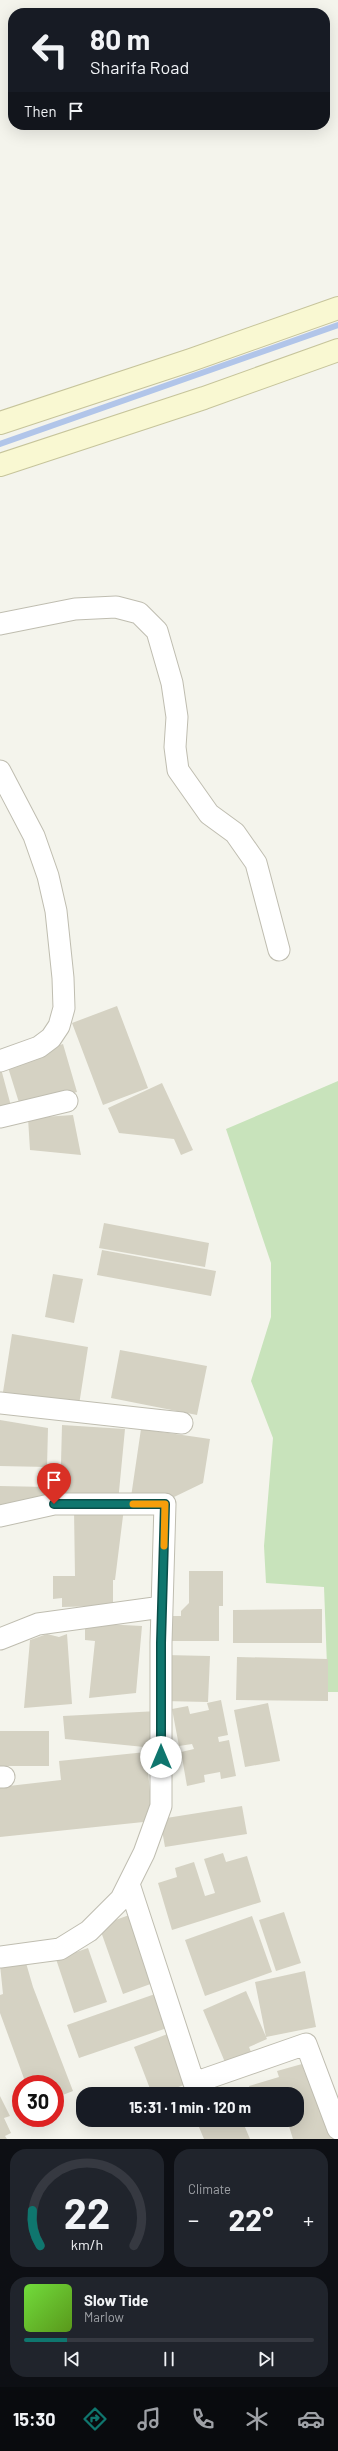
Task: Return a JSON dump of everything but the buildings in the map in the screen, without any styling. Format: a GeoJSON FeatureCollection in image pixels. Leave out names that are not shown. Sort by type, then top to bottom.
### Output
{"type":"FeatureCollection","features":[{"type":"Feature","properties":{"kind":"street"},"geometry":{"type":"LineString","coordinates":[[0,423],[191,360],[338,308]]}},
{"type":"Feature","properties":{"kind":"street"},"geometry":{"type":"LineString","coordinates":[[0,465],[204,398],[338,350]]}},
{"type":"Feature","properties":{"kind":"street"},"geometry":{"type":"LineString","coordinates":[[0,624],[75,609],[116,607],[139,613],[157,631],[172,682],[177,717],[175,747],[178,770],[209,814],[235,833],[256,863],[280,950]]}},
{"type":"Feature","properties":{"kind":"street"},"geometry":{"type":"LineString","coordinates":[[0,771],[34,836],[48,876],[56,911],[64,978],[64,1008],[59,1026],[51,1038],[39,1047],[0,1061]]}},
{"type":"Feature","properties":{"kind":"street"},"geometry":{"type":"LineString","coordinates":[[0,1117],[67,1101]]}},
{"type":"Feature","properties":{"kind":"street"},"geometry":{"type":"LineString","coordinates":[[0,1403],[182,1423]]}},
{"type":"Feature","properties":{"kind":"street"},"geometry":{"type":"LineString","coordinates":[[0,1516],[54,1504],[165,1504],[162,1607],[161,1806],[144,1853],[121,1899],[89,1931],[60,1949],[0,1957]]}},
{"type":"Feature","properties":{"kind":"street"},"geometry":{"type":"LineString","coordinates":[[0,1639],[38,1624],[162,1607]]}},
{"type":"Feature","properties":{"kind":"street"},"geometry":{"type":"LineString","coordinates":[[129,1884],[194,2083],[306,2044],[338,2129]]}},
{"type":"Feature","properties":{"kind":"green space"},"geometry":{"type":"Polygon","coordinates":[[[338,1081],[338,1692],[328,1692],[324,1587],[266,1583],[264,1546],[273,1438],[251,1381],[271,1317],[271,1263],[226,1129],[338,1081]]]}},
{"type":"Feature","properties":{"kind":"waterway"},"geometry":{"type":"LineString","coordinates":[[0,444],[338,325]]}},
{"type":"Feature","properties":{"kind":"slow traffic"},"geometry":{"type":"LineString","coordinates":[[133,1504],[165,1504],[164,1546]]}},
{"type":"Feature","properties":{"kind":"route"},"geometry":{"type":"LineString","coordinates":[[54,1504],[165,1504],[161,1643],[161,1757]]}}]}
